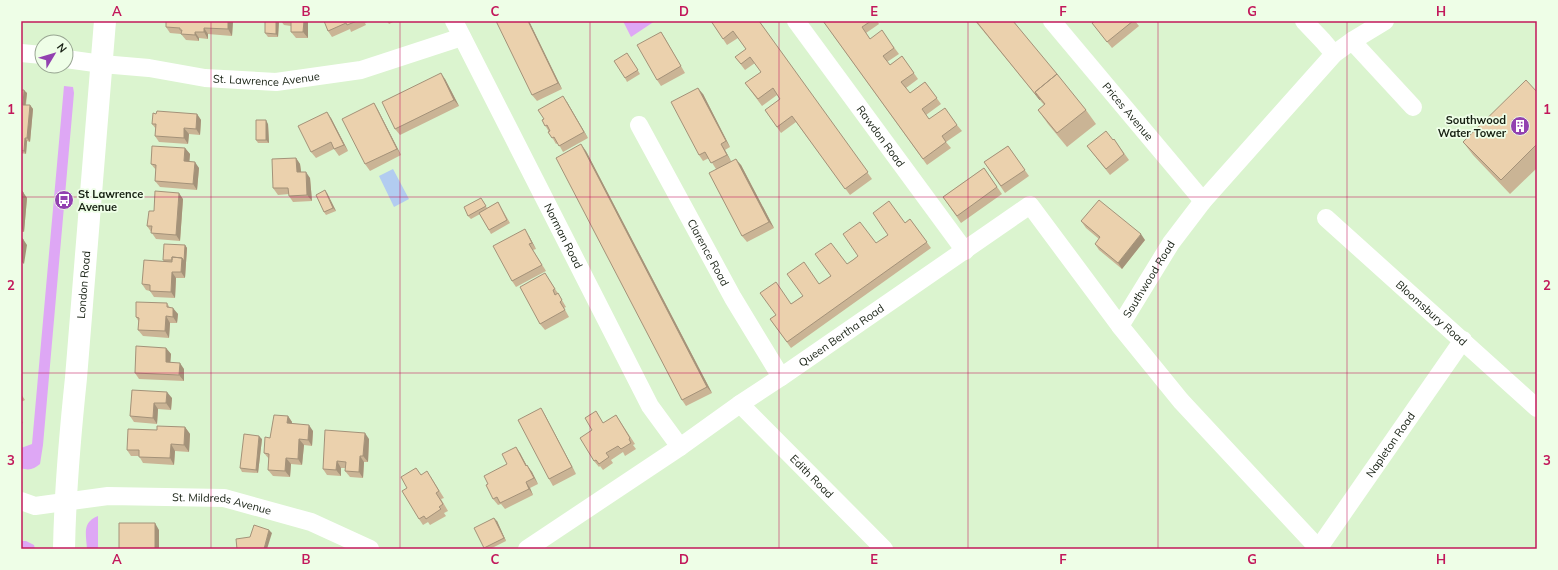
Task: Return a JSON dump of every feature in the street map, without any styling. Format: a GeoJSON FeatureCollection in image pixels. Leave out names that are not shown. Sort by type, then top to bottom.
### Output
{"type":"FeatureCollection","features":[{"type":"Feature","properties":{"kind":"main road","name":"London Road"},"geometry":{"type":"LineString","coordinates":[[64,549],[65,501],[105,21]]}},
{"type":"Feature","properties":{"kind":"street","name":"Norman Road"},"geometry":{"type":"LineString","coordinates":[[454,21],[650,406],[680,447]]}},
{"type":"Feature","properties":{"kind":"street","name":"Rawdon Road"},"geometry":{"type":"LineString","coordinates":[[796,21],[965,251]]}},
{"type":"Feature","properties":{"kind":"street","name":"Prices Avenue"},"geometry":{"type":"LineString","coordinates":[[1052,21],[1203,201]]}},
{"type":"Feature","properties":{"kind":"street"},"geometry":{"type":"LineString","coordinates":[[1304,21],[1334,54]]}},
{"type":"Feature","properties":{"kind":"street","name":"Southwood Road"},"geometry":{"type":"LineString","coordinates":[[1319,549],[1181,401],[1120,326],[1172,243],[1203,201],[1334,54],[1385,21]]}},
{"type":"Feature","properties":{"kind":"street","name":"St. Lawrence Avenue"},"geometry":{"type":"LineString","coordinates":[[74,60],[149,68],[205,78],[276,82],[360,70],[462,37]]}},
{"type":"Feature","properties":{"kind":"street"},"geometry":{"type":"LineString","coordinates":[[1352,41],[1413,107]]}},
{"type":"Feature","properties":{"kind":"street"},"geometry":{"type":"LineString","coordinates":[[21,53],[34,54]]}},
{"type":"Feature","properties":{"kind":"street","name":"Clarence Road"},"geometry":{"type":"LineString","coordinates":[[639,125],[734,298],[781,377]]}},
{"type":"Feature","properties":{"kind":"street","name":"Queen Bertha Road"},"geometry":{"type":"LineString","coordinates":[[527,549],[680,447],[740,404],[1030,205],[1120,326]]}},
{"type":"Feature","properties":{"kind":"street","name":"Bloomsbury Road"},"geometry":{"type":"LineString","coordinates":[[1326,218],[1537,408]]}},
{"type":"Feature","properties":{"kind":"street","name":"Napleton Road"},"geometry":{"type":"LineString","coordinates":[[1319,549],[1463,340]]}},
{"type":"Feature","properties":{"kind":"street","name":"Edith Road"},"geometry":{"type":"LineString","coordinates":[[740,404],[884,549]]}},
{"type":"Feature","properties":{"kind":"street","name":"St. Mildreds Avenue"},"geometry":{"type":"LineString","coordinates":[[21,501],[35,506],[108,496],[224,498],[311,522],[370,549]]}},
{"type":"Feature","properties":{"kind":"shaded area"},"geometry":{"type":"Polygon","coordinates":[[[623,21],[655,21],[631,37],[623,21]]]}},
{"type":"Feature","properties":{"kind":"shaded area"},"geometry":{"type":"Polygon","coordinates":[[[64,86],[73,87],[74,93],[43,445],[40,464],[33,468],[26,469],[21,468],[21,448],[32,444],[64,86]]]}},
{"type":"Feature","properties":{"kind":"shaded area"},"geometry":{"type":"Polygon","coordinates":[[[98,516],[98,549],[87,549],[87,525],[98,516]]]}},
{"type":"Feature","properties":{"kind":"shaded area"},"geometry":{"type":"Polygon","coordinates":[[[21,541],[26,541],[34,545],[35,549],[21,549],[21,541]]]}},
{"type":"Feature","properties":{"kind":"water"},"geometry":{"type":"Polygon","coordinates":[[[393,169],[409,199],[394,207],[379,176],[393,169]]]}},
{"type":"Feature","properties":{"kind":"building"},"geometry":{"type":"Polygon","coordinates":[[[166,21],[228,21],[228,29],[204,28],[204,32],[195,32],[195,35],[181,34],[182,30],[180,30],[180,28],[166,27],[166,21]]]}},
{"type":"Feature","properties":{"kind":"building"},"geometry":{"type":"Polygon","coordinates":[[[265,21],[276,21],[276,34],[265,33],[265,21]]]}},
{"type":"Feature","properties":{"kind":"building"},"geometry":{"type":"Polygon","coordinates":[[[291,21],[304,21],[303,32],[291,32],[291,21]]]}},
{"type":"Feature","properties":{"kind":"building"},"geometry":{"type":"Polygon","coordinates":[[[324,21],[357,21],[347,25],[346,23],[328,31],[324,21]]]}},
{"type":"Feature","properties":{"kind":"building"},"geometry":{"type":"Polygon","coordinates":[[[496,21],[528,21],[558,83],[532,95],[496,21]]]}},
{"type":"Feature","properties":{"kind":"building"},"geometry":{"type":"Polygon","coordinates":[[[711,21],[759,21],[868,172],[845,189],[792,116],[777,127],[765,110],[780,99],[773,88],[758,99],[745,83],[761,72],[750,57],[741,64],[735,57],[746,49],[733,31],[723,39],[711,21]]]}},
{"type":"Feature","properties":{"kind":"building"},"geometry":{"type":"Polygon","coordinates":[[[823,21],[871,21],[862,27],[870,39],[882,30],[894,48],[883,56],[890,65],[902,56],[914,73],[901,82],[910,93],[925,82],[937,98],[922,109],[929,119],[945,108],[957,125],[942,136],[946,142],[923,159],[823,21]]]}},
{"type":"Feature","properties":{"kind":"building"},"geometry":{"type":"Polygon","coordinates":[[[976,21],[1013,21],[1057,74],[1035,92],[1040,100],[976,21]]]}},
{"type":"Feature","properties":{"kind":"building"},"geometry":{"type":"Polygon","coordinates":[[[1095,21],[1133,21],[1107,42],[1092,23],[1095,21]]]}},
{"type":"Feature","properties":{"kind":"building"},"geometry":{"type":"Polygon","coordinates":[[[661,32],[681,66],[657,80],[637,45],[661,32]]]}},
{"type":"Feature","properties":{"kind":"building"},"geometry":{"type":"Polygon","coordinates":[[[627,53],[638,70],[625,78],[614,61],[627,53]]]}},
{"type":"Feature","properties":{"kind":"building"},"geometry":{"type":"Polygon","coordinates":[[[441,73],[454,100],[395,129],[382,102],[441,73]]]}},
{"type":"Feature","properties":{"kind":"building"},"geometry":{"type":"Polygon","coordinates":[[[1057,74],[1086,110],[1057,133],[1038,110],[1045,104],[1035,92],[1057,74]]]}},
{"type":"Feature","properties":{"kind":"building","name":"Southwood Water Tower"},"geometry":{"type":"Polygon","coordinates":[[[1526,80],[1537,92],[1537,144],[1501,180],[1463,142],[1526,80]]]}},
{"type":"Feature","properties":{"kind":"building"},"geometry":{"type":"Polygon","coordinates":[[[698,88],[726,141],[721,144],[727,155],[711,163],[705,152],[699,155],[671,102],[698,88]]]}},
{"type":"Feature","properties":{"kind":"building"},"geometry":{"type":"Polygon","coordinates":[[[21,90],[24,90],[23,105],[30,105],[27,138],[25,138],[24,151],[21,150],[21,90]]]}},
{"type":"Feature","properties":{"kind":"building"},"geometry":{"type":"Polygon","coordinates":[[[563,96],[584,132],[559,146],[554,137],[552,138],[548,132],[550,131],[547,125],[545,126],[542,120],[544,119],[538,110],[563,96]]]}},
{"type":"Feature","properties":{"kind":"building"},"geometry":{"type":"Polygon","coordinates":[[[374,103],[397,149],[365,164],[342,119],[374,103]]]}},
{"type":"Feature","properties":{"kind":"building"},"geometry":{"type":"Polygon","coordinates":[[[157,111],[197,114],[196,129],[184,128],[184,138],[155,136],[156,124],[152,124],[153,113],[156,114],[157,111]]]}},
{"type":"Feature","properties":{"kind":"building"},"geometry":{"type":"Polygon","coordinates":[[[327,112],[344,145],[334,149],[331,142],[311,152],[298,126],[327,112]]]}},
{"type":"Feature","properties":{"kind":"building"},"geometry":{"type":"Polygon","coordinates":[[[256,120],[266,120],[266,140],[256,140],[256,120]]]}},
{"type":"Feature","properties":{"kind":"building"},"geometry":{"type":"Polygon","coordinates":[[[1106,131],[1113,140],[1114,139],[1124,154],[1106,169],[1087,146],[1106,131]]]}},
{"type":"Feature","properties":{"kind":"building"},"geometry":{"type":"Polygon","coordinates":[[[581,144],[707,387],[682,400],[556,158],[581,144]]]}},
{"type":"Feature","properties":{"kind":"building"},"geometry":{"type":"Polygon","coordinates":[[[152,146],[185,148],[184,161],[195,162],[193,184],[155,181],[156,165],[151,164],[152,146]]]}},
{"type":"Feature","properties":{"kind":"building"},"geometry":{"type":"Polygon","coordinates":[[[1008,146],[1025,170],[1001,186],[984,162],[1008,146]]]}},
{"type":"Feature","properties":{"kind":"building"},"geometry":{"type":"Polygon","coordinates":[[[296,158],[297,172],[306,172],[307,195],[289,196],[288,188],[273,188],[272,159],[296,158]]]}},
{"type":"Feature","properties":{"kind":"building"},"geometry":{"type":"Polygon","coordinates":[[[736,159],[769,222],[742,236],[709,173],[736,159]]]}},
{"type":"Feature","properties":{"kind":"building"},"geometry":{"type":"Polygon","coordinates":[[[984,168],[997,187],[957,216],[943,197],[984,168]]]}},
{"type":"Feature","properties":{"kind":"building"},"geometry":{"type":"Polygon","coordinates":[[[325,190],[333,208],[324,212],[316,195],[325,190]]]}},
{"type":"Feature","properties":{"kind":"building"},"geometry":{"type":"Polygon","coordinates":[[[21,191],[23,192],[21,216],[21,191]]]}},
{"type":"Feature","properties":{"kind":"building"},"geometry":{"type":"Polygon","coordinates":[[[155,191],[179,193],[176,235],[151,233],[152,226],[147,226],[149,211],[154,211],[155,191]]]}},
{"type":"Feature","properties":{"kind":"building"},"geometry":{"type":"Polygon","coordinates":[[[481,198],[486,206],[468,216],[464,207],[481,198]]]}},
{"type":"Feature","properties":{"kind":"building"},"geometry":{"type":"Polygon","coordinates":[[[1099,200],[1141,234],[1118,263],[1095,244],[1100,237],[1081,221],[1099,200]]]}},
{"type":"Feature","properties":{"kind":"building"},"geometry":{"type":"Polygon","coordinates":[[[889,201],[905,223],[910,219],[927,242],[787,342],[770,319],[776,315],[760,293],[776,282],[791,304],[803,296],[787,274],[804,262],[819,284],[831,276],[815,254],[831,243],[847,264],[853,260],[858,256],[843,234],[860,222],[876,243],[888,235],[873,213],[889,201]]]}},
{"type":"Feature","properties":{"kind":"building"},"geometry":{"type":"Polygon","coordinates":[[[498,202],[507,220],[489,230],[479,213],[498,202]]]}},
{"type":"Feature","properties":{"kind":"building"},"geometry":{"type":"Polygon","coordinates":[[[525,229],[532,243],[529,244],[542,265],[512,281],[493,246],[525,229]]]}},
{"type":"Feature","properties":{"kind":"building"},"geometry":{"type":"Polygon","coordinates":[[[164,244],[185,245],[184,261],[182,258],[172,257],[172,260],[163,260],[164,244]]]}},
{"type":"Feature","properties":{"kind":"building"},"geometry":{"type":"Polygon","coordinates":[[[172,257],[182,258],[181,272],[172,272],[171,292],[150,291],[150,285],[142,284],[144,260],[172,262],[172,257]]]}},
{"type":"Feature","properties":{"kind":"building"},"geometry":{"type":"Polygon","coordinates":[[[545,273],[555,289],[553,290],[555,295],[558,293],[562,300],[560,302],[565,310],[540,324],[520,287],[545,273]]]}},
{"type":"Feature","properties":{"kind":"building"},"geometry":{"type":"Polygon","coordinates":[[[136,302],[167,303],[167,307],[173,308],[173,317],[166,316],[165,331],[138,330],[139,318],[136,317],[136,302]]]}},
{"type":"Feature","properties":{"kind":"building"},"geometry":{"type":"Polygon","coordinates":[[[136,346],[166,348],[166,362],[180,363],[179,375],[135,373],[136,346]]]}},
{"type":"Feature","properties":{"kind":"building"},"geometry":{"type":"Polygon","coordinates":[[[132,390],[167,392],[166,403],[154,403],[153,418],[130,416],[132,390]]]}},
{"type":"Feature","properties":{"kind":"building"},"geometry":{"type":"Polygon","coordinates":[[[541,408],[572,467],[549,479],[518,420],[541,408]]]}},
{"type":"Feature","properties":{"kind":"building"},"geometry":{"type":"Polygon","coordinates":[[[596,411],[603,423],[616,415],[630,438],[631,443],[621,449],[618,446],[606,453],[609,457],[599,464],[596,460],[594,461],[580,438],[592,430],[585,418],[596,411]]]}},
{"type":"Feature","properties":{"kind":"building"},"geometry":{"type":"Polygon","coordinates":[[[274,415],[288,416],[287,423],[309,425],[308,440],[299,439],[298,459],[286,458],[285,471],[268,470],[269,454],[264,453],[265,437],[270,438],[274,415]]]}},
{"type":"Feature","properties":{"kind":"building"},"geometry":{"type":"Polygon","coordinates":[[[157,426],[185,427],[184,445],[171,444],[170,458],[139,457],[139,450],[127,450],[128,429],[157,430],[157,426]]]}},
{"type":"Feature","properties":{"kind":"building"},"geometry":{"type":"Polygon","coordinates":[[[325,430],[365,433],[363,456],[360,456],[359,472],[345,471],[346,462],[337,461],[336,470],[323,469],[325,430]]]}},
{"type":"Feature","properties":{"kind":"building"},"geometry":{"type":"Polygon","coordinates":[[[244,434],[259,436],[256,470],[240,468],[244,434]]]}},
{"type":"Feature","properties":{"kind":"building"},"geometry":{"type":"Polygon","coordinates":[[[516,447],[534,478],[526,482],[529,489],[500,503],[497,497],[493,499],[486,485],[488,484],[484,476],[507,464],[502,454],[516,447]]]}},
{"type":"Feature","properties":{"kind":"building"},"geometry":{"type":"Polygon","coordinates":[[[416,468],[421,475],[427,471],[439,491],[436,493],[443,504],[439,507],[441,509],[426,519],[424,516],[419,519],[402,491],[407,488],[401,477],[416,468]]]}},
{"type":"Feature","properties":{"kind":"building"},"geometry":{"type":"Polygon","coordinates":[[[494,518],[504,538],[484,548],[474,528],[494,518]]]}},
{"type":"Feature","properties":{"kind":"building"},"geometry":{"type":"Polygon","coordinates":[[[119,523],[155,523],[155,549],[119,549],[119,523]]]}},
{"type":"Feature","properties":{"kind":"building"},"geometry":{"type":"Polygon","coordinates":[[[254,525],[269,530],[264,549],[237,549],[236,539],[250,537],[254,525]]]}},
{"type":"Feature","properties":{"kind":"place","name":"Southwood Water Tower"},"geometry":{"type":"Point","coordinates":[1520,126]}},
{"type":"Feature","properties":{"kind":"place","name":"St Lawrence Avenue"},"geometry":{"type":"Point","coordinates":[64,200]}}]}
